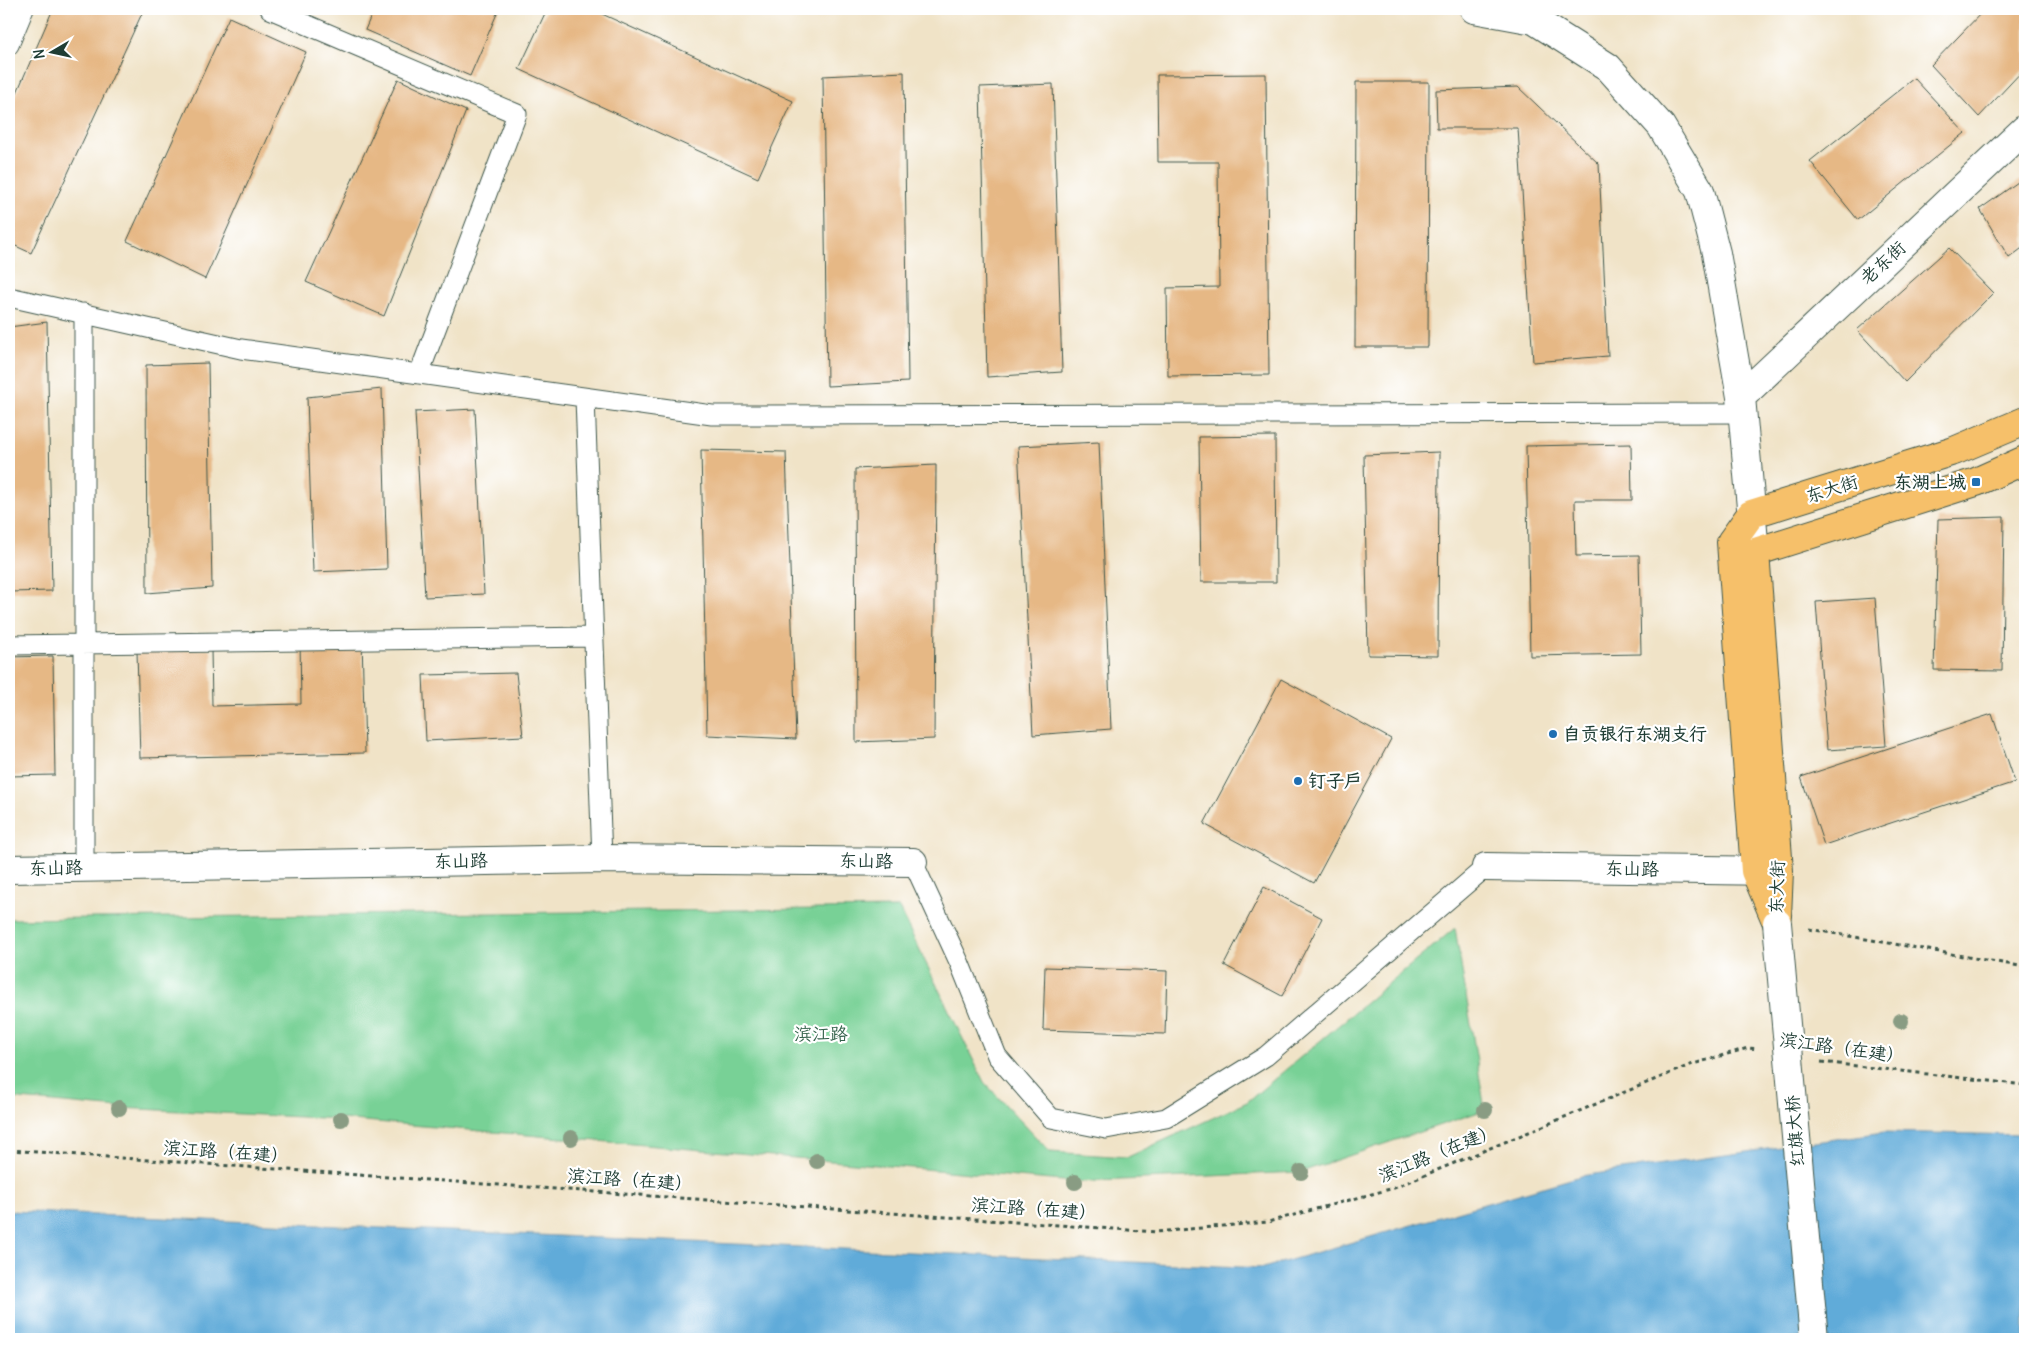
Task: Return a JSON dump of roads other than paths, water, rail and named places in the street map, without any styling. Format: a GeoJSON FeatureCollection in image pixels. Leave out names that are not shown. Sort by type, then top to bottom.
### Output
{"type":"FeatureCollection","features":[{"type":"Feature","properties":{"kind":"main road","name":"东大街"},"geometry":{"type":"LineString","coordinates":[[1777,923],[1767,870],[1730,542],[1751,514],[1954,451],[2025,422]]}},
{"type":"Feature","properties":{"kind":"main road","name":"东大街"},"geometry":{"type":"LineString","coordinates":[[1767,870],[1755,552],[1976,482],[2025,460]]}},
{"type":"Feature","properties":{"kind":"street"},"geometry":{"type":"LineString","coordinates":[[1474,9],[1534,20],[1608,67],[1661,126],[1700,191],[1716,253],[1741,405],[1755,552]]}},
{"type":"Feature","properties":{"kind":"street","name":"老东街"},"geometry":{"type":"LineString","coordinates":[[1741,405],[2025,129]]}},
{"type":"Feature","properties":{"kind":"street","name":"东山路"},"geometry":{"type":"LineString","coordinates":[[9,869],[602,859],[913,862]]}},
{"type":"Feature","properties":{"kind":"street","name":"东山路"},"geometry":{"type":"LineString","coordinates":[[1486,867],[1767,870]]}},
{"type":"Feature","properties":{"kind":"street","name":"红旗大桥"},"geometry":{"type":"LineString","coordinates":[[1777,923],[1814,1339]]}},
{"type":"Feature","properties":{"kind":"lane"},"geometry":{"type":"LineString","coordinates":[[9,45],[24,9]]}},
{"type":"Feature","properties":{"kind":"lane"},"geometry":{"type":"LineString","coordinates":[[270,9],[517,114],[419,374]]}},
{"type":"Feature","properties":{"kind":"lane"},"geometry":{"type":"LineString","coordinates":[[9,297],[241,349],[712,415],[1741,405]]}},
{"type":"Feature","properties":{"kind":"lane"},"geometry":{"type":"LineString","coordinates":[[84,313],[84,868]]}},
{"type":"Feature","properties":{"kind":"lane"},"geometry":{"type":"LineString","coordinates":[[585,398],[602,859]]}},
{"type":"Feature","properties":{"kind":"lane"},"geometry":{"type":"LineString","coordinates":[[9,644],[593,637]]}},
{"type":"Feature","properties":{"kind":"lane"},"geometry":{"type":"LineString","coordinates":[[913,862],[960,964],[997,1056],[1051,1118],[1106,1129],[1166,1118],[1266,1056],[1486,867]]}},
{"type":"Feature","properties":{"kind":"water"},"geometry":{"type":"Polygon","coordinates":[[[1884,1132],[2025,1135],[2025,1339],[9,1339],[9,1211],[1263,1268],[1581,1176],[1884,1132]]]}},
{"type":"Feature","properties":{"kind":"place","name":"东湖上城"},"geometry":{"type":"Point","coordinates":[1976,482]}},
{"type":"Feature","properties":{"kind":"place","name":"自贡银行东湖支行"},"geometry":{"type":"Point","coordinates":[1553,734]}},
{"type":"Feature","properties":{"kind":"place","name":"钉子户"},"geometry":{"type":"Point","coordinates":[1298,781]}},
{"type":"Feature","properties":{"kind":"park label","name":"滨江路"},"geometry":{"type":"Point","coordinates":[821,1034]}}]}
